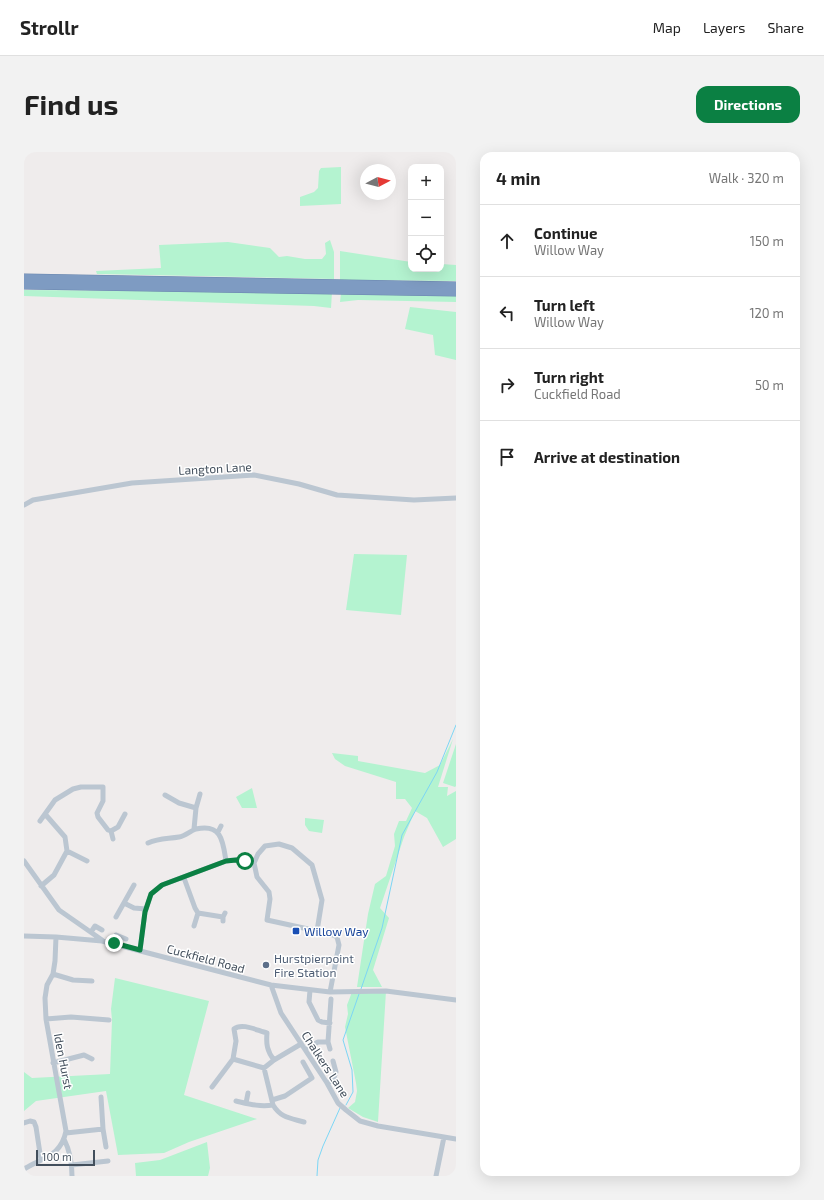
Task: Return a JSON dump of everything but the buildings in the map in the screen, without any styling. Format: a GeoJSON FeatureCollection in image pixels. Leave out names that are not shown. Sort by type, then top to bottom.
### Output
{"type":"FeatureCollection","features":[{"type":"Feature","properties":{"kind":"highway"},"geometry":{"type":"LineString","coordinates":[[24,278],[456,286]]}},
{"type":"Feature","properties":{"kind":"highway"},"geometry":{"type":"LineString","coordinates":[[24,285],[456,292]]}},
{"type":"Feature","properties":{"kind":"street","name":"Langton Lane"},"geometry":{"type":"LineString","coordinates":[[24,505],[34,500],[132,483],[254,475],[299,484],[337,495],[414,500],[456,498]]}},
{"type":"Feature","properties":{"kind":"street"},"geometry":{"type":"LineString","coordinates":[[40,821],[55,800],[73,789],[81,787],[105,787],[104,801],[97,813],[98,817],[108,830],[111,831],[113,839]]}},
{"type":"Feature","properties":{"kind":"street"},"geometry":{"type":"LineString","coordinates":[[194,829],[196,808],[200,794]]}},
{"type":"Feature","properties":{"kind":"street"},"geometry":{"type":"LineString","coordinates":[[165,795],[180,803],[196,808]]}},
{"type":"Feature","properties":{"kind":"street"},"geometry":{"type":"LineString","coordinates":[[41,886],[54,875],[68,851],[65,837],[45,814]]}},
{"type":"Feature","properties":{"kind":"street"},"geometry":{"type":"LineString","coordinates":[[111,831],[118,826],[124,814]]}},
{"type":"Feature","properties":{"kind":"street"},"geometry":{"type":"LineString","coordinates":[[218,832],[221,826]]}},
{"type":"Feature","properties":{"kind":"street"},"geometry":{"type":"LineString","coordinates":[[148,843],[158,838],[180,837],[194,829],[211,829],[218,832],[222,838],[226,861]]}},
{"type":"Feature","properties":{"kind":"street"},"geometry":{"type":"LineString","coordinates":[[317,931],[322,900],[312,865],[292,848],[279,844],[265,846],[258,854],[254,863],[257,877],[269,892],[270,899],[267,920],[317,931],[331,934],[337,937],[339,945],[330,992]]}},
{"type":"Feature","properties":{"kind":"street"},"geometry":{"type":"LineString","coordinates":[[68,851],[87,861]]}},
{"type":"Feature","properties":{"kind":"street"},"geometry":{"type":"LineString","coordinates":[[140,950],[146,909],[151,894],[162,885],[226,861],[236,860],[245,861],[250,864],[254,863]]}},
{"type":"Feature","properties":{"kind":"street"},"geometry":{"type":"LineString","coordinates":[[24,861],[58,910],[102,940]]}},
{"type":"Feature","properties":{"kind":"street"},"geometry":{"type":"LineString","coordinates":[[184,878],[198,913],[194,926]]}},
{"type":"Feature","properties":{"kind":"street"},"geometry":{"type":"LineString","coordinates":[[116,916],[134,885]]}},
{"type":"Feature","properties":{"kind":"street"},"geometry":{"type":"LineString","coordinates":[[124,903],[134,908],[146,909]]}},
{"type":"Feature","properties":{"kind":"street"},"geometry":{"type":"LineString","coordinates":[[198,913],[224,917]]}},
{"type":"Feature","properties":{"kind":"street"},"geometry":{"type":"LineString","coordinates":[[92,932],[95,926],[102,930]]}},
{"type":"Feature","properties":{"kind":"street"},"geometry":{"type":"LineString","coordinates":[[114,943],[116,935],[126,939]]}},
{"type":"Feature","properties":{"kind":"street","name":"Cuckfield Road"},"geometry":{"type":"LineString","coordinates":[[24,936],[102,940],[171,960],[271,985],[330,992],[386,991],[456,1000]]}},
{"type":"Feature","properties":{"kind":"street","name":"Iden Hurst"},"geometry":{"type":"LineString","coordinates":[[24,1169],[57,1151],[66,1133],[46,1019],[45,998],[47,985],[53,974],[56,937]]}},
{"type":"Feature","properties":{"kind":"street"},"geometry":{"type":"LineString","coordinates":[[53,974],[73,980],[92,982]]}},
{"type":"Feature","properties":{"kind":"street","name":"Chalkers Lane"},"geometry":{"type":"LineString","coordinates":[[271,985],[281,1013],[327,1083],[338,1103],[360,1121],[378,1126],[456,1138]]}},
{"type":"Feature","properties":{"kind":"street"},"geometry":{"type":"LineString","coordinates":[[310,990],[309,1002],[318,1020],[330,1023]]}},
{"type":"Feature","properties":{"kind":"street"},"geometry":{"type":"LineString","coordinates":[[330,1049],[328,1042],[331,999]]}},
{"type":"Feature","properties":{"kind":"street"},"geometry":{"type":"LineString","coordinates":[[46,1019],[71,1017],[109,1020]]}},
{"type":"Feature","properties":{"kind":"street"},"geometry":{"type":"LineString","coordinates":[[212,1087],[233,1059],[236,1041],[234,1029],[237,1026],[243,1026],[267,1033],[266,1043],[268,1053],[274,1060]]}},
{"type":"Feature","properties":{"kind":"street"},"geometry":{"type":"LineString","coordinates":[[309,1047],[318,1042],[328,1042]]}},
{"type":"Feature","properties":{"kind":"street"},"geometry":{"type":"LineString","coordinates":[[264,1068],[274,1060],[301,1044]]}},
{"type":"Feature","properties":{"kind":"street"},"geometry":{"type":"LineString","coordinates":[[53,1062],[84,1055],[92,1059]]}},
{"type":"Feature","properties":{"kind":"street"},"geometry":{"type":"LineString","coordinates":[[233,1059],[264,1068]]}},
{"type":"Feature","properties":{"kind":"street"},"geometry":{"type":"LineString","coordinates":[[327,1083],[333,1080],[336,1072],[333,1061]]}},
{"type":"Feature","properties":{"kind":"street"},"geometry":{"type":"LineString","coordinates":[[236,1100],[262,1106],[285,1096],[314,1080],[303,1062]]}},
{"type":"Feature","properties":{"kind":"street"},"geometry":{"type":"LineString","coordinates":[[264,1068],[272,1102],[281,1115],[304,1122]]}},
{"type":"Feature","properties":{"kind":"street"},"geometry":{"type":"LineString","coordinates":[[246,1103],[248,1093]]}},
{"type":"Feature","properties":{"kind":"street"},"geometry":{"type":"LineString","coordinates":[[100,1098],[106,1147]]}},
{"type":"Feature","properties":{"kind":"street"},"geometry":{"type":"LineString","coordinates":[[24,1123],[30,1121],[34,1122],[41,1160]]}},
{"type":"Feature","properties":{"kind":"street"},"geometry":{"type":"LineString","coordinates":[[66,1133],[103,1129]]}},
{"type":"Feature","properties":{"kind":"street"},"geometry":{"type":"LineString","coordinates":[[436,1176],[444,1137]]}},
{"type":"Feature","properties":{"kind":"street"},"geometry":{"type":"LineString","coordinates":[[64,1139],[69,1150],[72,1165],[72,1176]]}},
{"type":"Feature","properties":{"kind":"street"},"geometry":{"type":"LineString","coordinates":[[72,1165],[108,1161]]}},
{"type":"Feature","properties":{"kind":"green space"},"geometry":{"type":"Polygon","coordinates":[[[341,167],[341,204],[300,206],[300,197],[314,192],[318,188],[319,171],[321,168],[341,167]]]}},
{"type":"Feature","properties":{"kind":"green space"},"geometry":{"type":"Polygon","coordinates":[[[330,240],[334,252],[334,279],[97,274],[96,271],[161,268],[159,245],[228,242],[270,248],[279,257],[287,256],[305,259],[322,259],[326,254],[325,243],[330,240]]]}},
{"type":"Feature","properties":{"kind":"green space"},"geometry":{"type":"Polygon","coordinates":[[[340,251],[408,262],[408,272],[444,272],[444,264],[456,265],[456,281],[340,280],[340,251]]]}},
{"type":"Feature","properties":{"kind":"green space"},"geometry":{"type":"Polygon","coordinates":[[[24,290],[332,292],[331,308],[314,306],[24,296],[24,290]]]}},
{"type":"Feature","properties":{"kind":"green space"},"geometry":{"type":"Polygon","coordinates":[[[341,293],[456,296],[456,302],[358,300],[340,302],[341,293]]]}},
{"type":"Feature","properties":{"kind":"green space"},"geometry":{"type":"Polygon","coordinates":[[[410,307],[456,312],[456,360],[435,355],[433,335],[405,329],[410,307]]]}},
{"type":"Feature","properties":{"kind":"green space"},"geometry":{"type":"Polygon","coordinates":[[[354,554],[407,555],[401,615],[346,610],[354,554]]]}},
{"type":"Feature","properties":{"kind":"green space"},"geometry":{"type":"Polygon","coordinates":[[[453,739],[438,787],[448,787],[447,796],[456,791],[456,839],[443,847],[427,818],[415,811],[404,837],[380,908],[389,918],[373,970],[382,987],[357,987],[368,914],[375,884],[386,876],[395,846],[394,834],[399,821],[406,821],[412,808],[405,799],[396,799],[396,782],[345,766],[335,759],[332,753],[358,756],[358,761],[425,773],[440,765],[453,739]]]}},
{"type":"Feature","properties":{"kind":"green space"},"geometry":{"type":"Polygon","coordinates":[[[456,744],[456,786],[455,787],[443,783],[456,744]]]}},
{"type":"Feature","properties":{"kind":"green space"},"geometry":{"type":"Polygon","coordinates":[[[252,788],[257,808],[242,808],[236,797],[252,788]]]}},
{"type":"Feature","properties":{"kind":"green space"},"geometry":{"type":"Polygon","coordinates":[[[305,818],[324,820],[322,833],[309,831],[305,825],[305,818]]]}},
{"type":"Feature","properties":{"kind":"green space"},"geometry":{"type":"Polygon","coordinates":[[[115,978],[209,1001],[184,1095],[257,1119],[189,1142],[164,1153],[118,1155],[106,1091],[36,1101],[24,1111],[24,1072],[32,1078],[110,1074],[111,1009],[115,978]]]}},
{"type":"Feature","properties":{"kind":"green space"},"geometry":{"type":"Polygon","coordinates":[[[386,991],[378,1122],[363,1117],[348,1108],[355,1102],[357,1091],[345,1027],[348,1014],[347,1005],[352,992],[386,991]]]}},
{"type":"Feature","properties":{"kind":"green space"},"geometry":{"type":"Polygon","coordinates":[[[207,1142],[210,1168],[208,1176],[136,1176],[135,1163],[160,1160],[207,1142]]]}},
{"type":"Feature","properties":{"kind":"waterway"},"geometry":{"type":"LineString","coordinates":[[361,989],[382,928],[402,835],[437,772],[456,725]]}},
{"type":"Feature","properties":{"kind":"waterway"},"geometry":{"type":"LineString","coordinates":[[346,1105],[353,1092],[352,1070],[343,1040],[359,994]]}},
{"type":"Feature","properties":{"kind":"waterway"},"geometry":{"type":"LineString","coordinates":[[317,1176],[318,1160],[340,1108]]}},
{"type":"Feature","properties":{"kind":"place","name":"Willow Way"},"geometry":{"type":"Point","coordinates":[296,931]}},
{"type":"Feature","properties":{"kind":"place","name":"Hurstpierpoint Fire Station"},"geometry":{"type":"Point","coordinates":[266,965]}},
{"type":"Feature","properties":{"kind":"route"},"geometry":{"type":"LineString","coordinates":[[114,943],[140,950],[145,912],[151,894],[162,885],[226,861],[245,861]]}}]}
